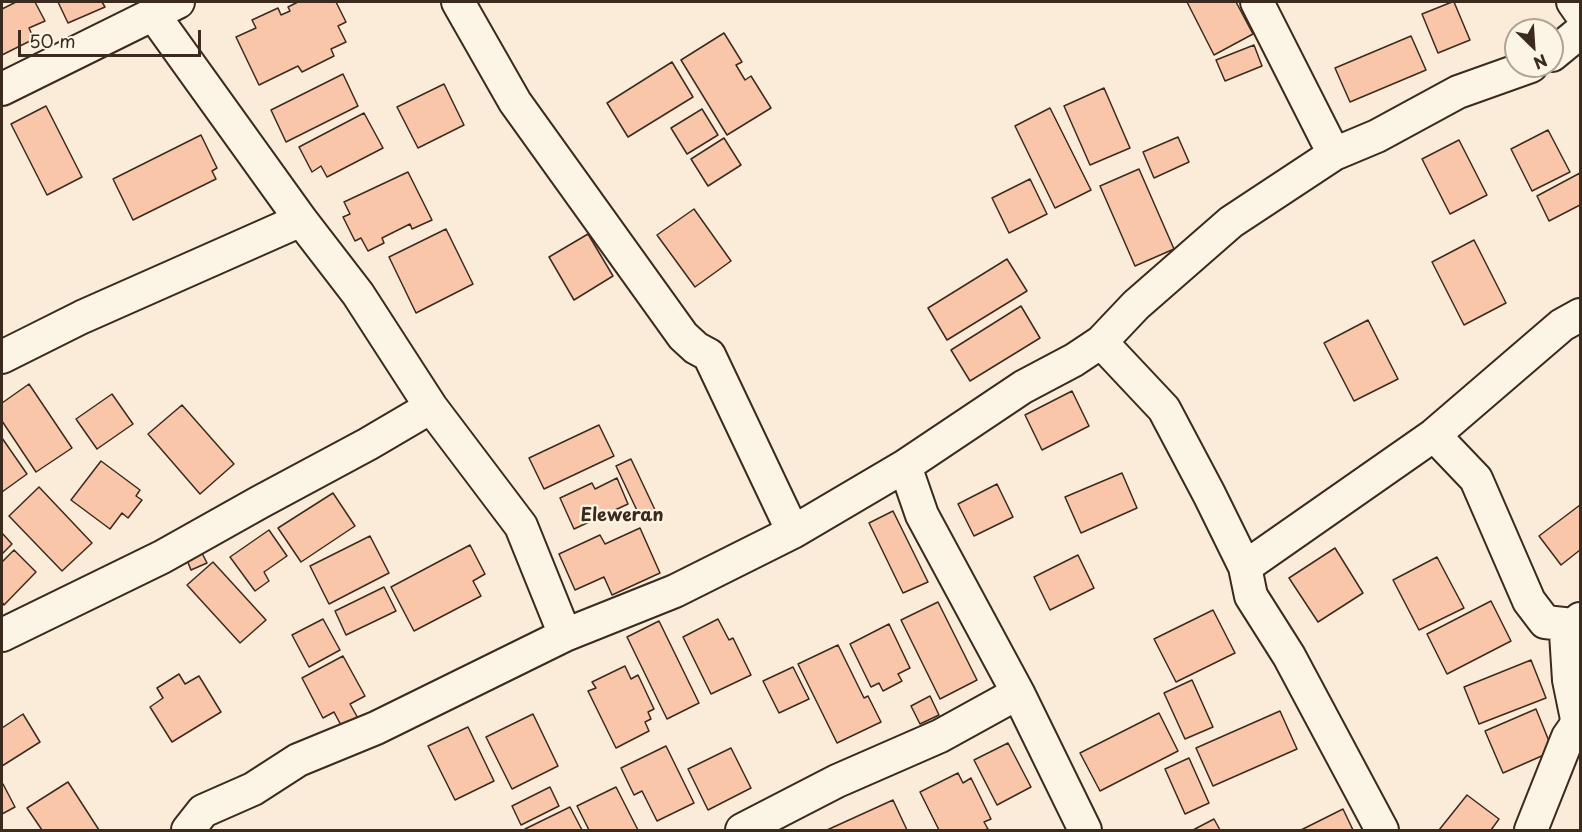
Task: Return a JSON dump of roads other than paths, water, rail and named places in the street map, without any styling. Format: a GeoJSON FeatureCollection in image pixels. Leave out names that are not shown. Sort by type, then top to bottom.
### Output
{"type":"FeatureCollection","features":[{"type":"Feature","properties":{"kind":"street"},"geometry":{"type":"LineString","coordinates":[[458,2],[515,102],[683,336],[696,348],[709,355],[793,532]]}},
{"type":"Feature","properties":{"kind":"street"},"geometry":{"type":"LineString","coordinates":[[1257,2],[1334,154]]}},
{"type":"Feature","properties":{"kind":"street"},"geometry":{"type":"LineString","coordinates":[[1573,2],[1581,12]]}},
{"type":"Feature","properties":{"kind":"street"},"geometry":{"type":"LineString","coordinates":[[2,89],[165,8],[301,220],[358,294],[431,406],[521,526],[565,635]]}},
{"type":"Feature","properties":{"kind":"street"},"geometry":{"type":"LineString","coordinates":[[1564,45],[1581,32]]}},
{"type":"Feature","properties":{"kind":"street"},"geometry":{"type":"LineString","coordinates":[[188,831],[203,811],[253,789],[298,760],[375,728],[565,635],[675,591],[793,532],[905,466],[1023,387],[1074,360],[1101,342],[1136,305],[1231,222],[1334,154],[1377,136],[1458,92],[1504,76]]}},
{"type":"Feature","properties":{"kind":"street"},"geometry":{"type":"LineString","coordinates":[[2,357],[82,317],[301,220]]}},
{"type":"Feature","properties":{"kind":"street"},"geometry":{"type":"LineString","coordinates":[[1245,567],[1434,435],[1562,325],[1581,315]]}},
{"type":"Feature","properties":{"kind":"street"},"geometry":{"type":"LineString","coordinates":[[1101,342],[1164,409],[1245,567],[1251,596],[1289,656],[1382,831]]}},
{"type":"Feature","properties":{"kind":"street"},"geometry":{"type":"LineString","coordinates":[[2,634],[162,557],[368,444],[431,406]]}},
{"type":"Feature","properties":{"kind":"street"},"geometry":{"type":"LineString","coordinates":[[1434,435],[1476,479],[1529,601],[1545,622],[1577,622]]}},
{"type":"Feature","properties":{"kind":"street"},"geometry":{"type":"LineString","coordinates":[[905,466],[922,515],[1018,693],[1085,831]]}},
{"type":"Feature","properties":{"kind":"street"},"geometry":{"type":"LineString","coordinates":[[1532,831],[1577,719],[1569,680],[1566,633],[1577,622]]}},
{"type":"Feature","properties":{"kind":"street"},"geometry":{"type":"LineString","coordinates":[[742,831],[837,781],[940,736],[1018,693]]}},
{"type":"Feature","properties":{"kind":"district","name":"Eleweran"},"geometry":{"type":"Point","coordinates":[622,516]}}]}
